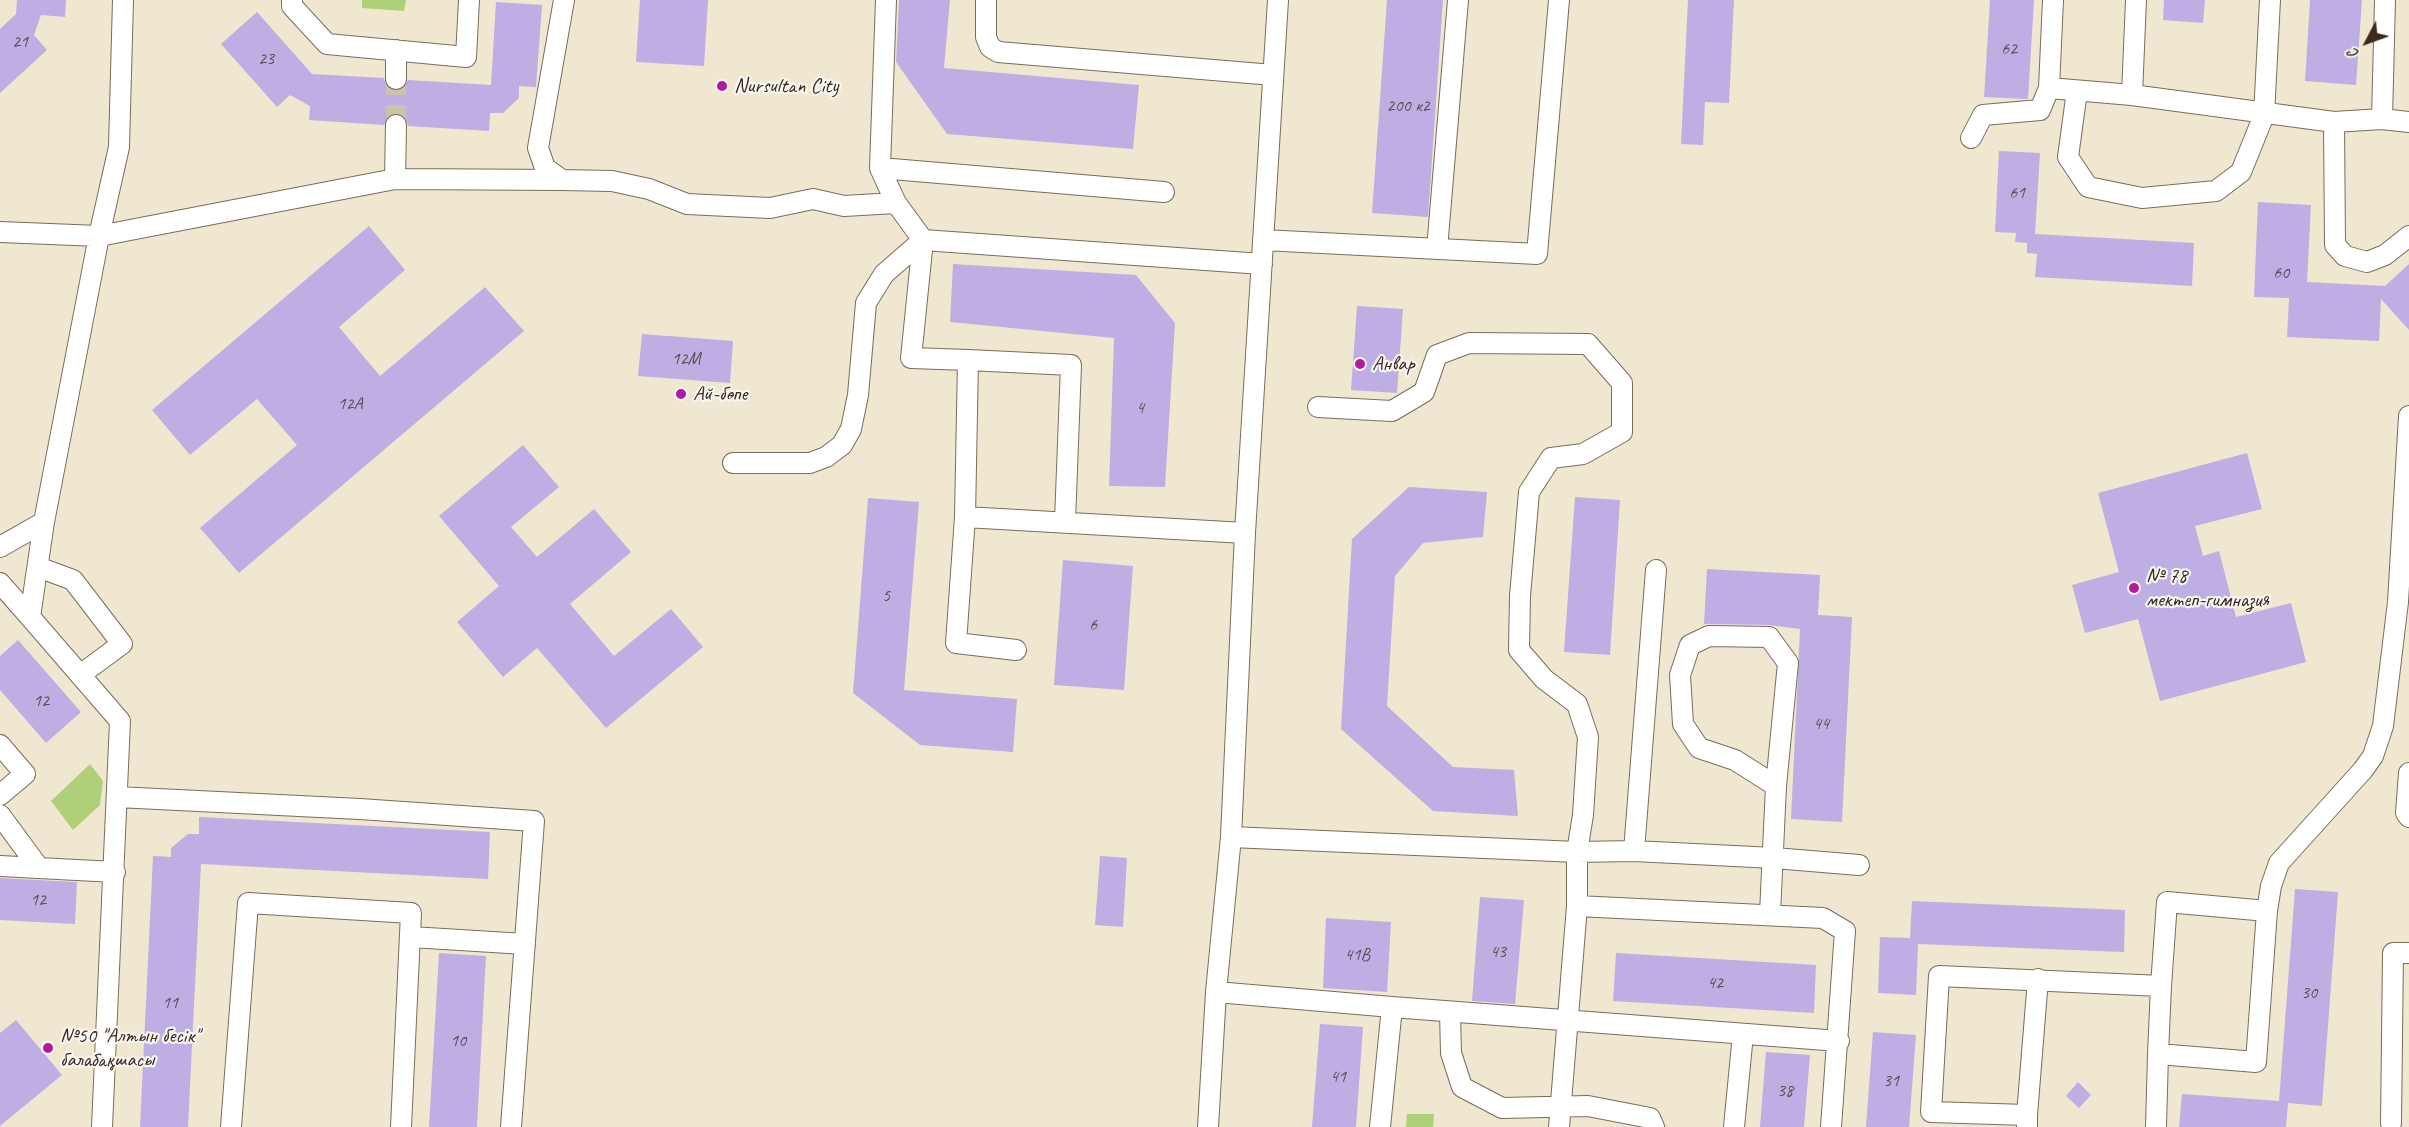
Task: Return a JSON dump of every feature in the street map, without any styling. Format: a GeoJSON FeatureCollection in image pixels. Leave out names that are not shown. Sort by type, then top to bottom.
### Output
{"type":"FeatureCollection","features":[{"type":"Feature","properties":{"kind":"street"},"geometry":{"type":"LineString","coordinates":[[30,616],[44,522],[99,236],[119,147],[123,0]]}},
{"type":"Feature","properties":{"kind":"street"},"geometry":{"type":"LineString","coordinates":[[292,0],[291,6],[327,44],[466,57],[468,0]]}},
{"type":"Feature","properties":{"kind":"street"},"geometry":{"type":"LineString","coordinates":[[562,180],[545,168],[538,148],[564,0]]}},
{"type":"Feature","properties":{"kind":"street"},"geometry":{"type":"LineString","coordinates":[[886,0],[880,168],[896,203],[923,240],[911,358],[1071,365],[1065,521]]}},
{"type":"Feature","properties":{"kind":"street"},"geometry":{"type":"LineString","coordinates":[[986,0],[986,37],[990,46],[998,52],[1273,75]]}},
{"type":"Feature","properties":{"kind":"street"},"geometry":{"type":"LineString","coordinates":[[1208,1127],[1216,992],[1231,837],[1245,532],[1278,0]]}},
{"type":"Feature","properties":{"kind":"street"},"geometry":{"type":"LineString","coordinates":[[1437,249],[1458,0]]}},
{"type":"Feature","properties":{"kind":"street"},"geometry":{"type":"LineString","coordinates":[[1263,240],[1537,254],[1559,0]]}},
{"type":"Feature","properties":{"kind":"street"},"geometry":{"type":"LineString","coordinates":[[1971,138],[1983,115],[2040,110],[2049,88],[2053,0]]}},
{"type":"Feature","properties":{"kind":"street"},"geometry":{"type":"LineString","coordinates":[[2132,95],[2136,0]]}},
{"type":"Feature","properties":{"kind":"street"},"geometry":{"type":"LineString","coordinates":[[2077,91],[2068,157],[2088,187],[2142,198],[2216,191],[2241,171],[2264,115],[2270,0]]}},
{"type":"Feature","properties":{"kind":"street"},"geometry":{"type":"LineString","coordinates":[[2382,119],[2385,0]]}},
{"type":"Feature","properties":{"kind":"street"},"geometry":{"type":"LineString","coordinates":[[396,50],[396,79]]}},
{"type":"Feature","properties":{"kind":"street"},"geometry":{"type":"LineString","coordinates":[[2049,88],[2132,95],[2264,115],[2334,122],[2382,119],[2409,123]]}},
{"type":"Feature","properties":{"kind":"street"},"geometry":{"type":"LineString","coordinates":[[2334,122],[2335,245],[2345,256],[2367,262],[2385,255],[2409,236]]}},
{"type":"Feature","properties":{"kind":"street"},"geometry":{"type":"LineString","coordinates":[[395,179],[396,125]]}},
{"type":"Feature","properties":{"kind":"street"},"geometry":{"type":"LineString","coordinates":[[880,168],[1164,192]]}},
{"type":"Feature","properties":{"kind":"street"},"geometry":{"type":"LineString","coordinates":[[0,232],[99,236],[395,179],[612,181],[649,189],[687,204],[770,208],[813,200],[844,206],[896,203]]}},
{"type":"Feature","properties":{"kind":"street"},"geometry":{"type":"LineString","coordinates":[[733,463],[810,463],[826,457],[842,445],[851,429],[858,395],[866,303],[884,274],[923,240],[1262,264]]}},
{"type":"Feature","properties":{"kind":"street"},"geometry":{"type":"LineString","coordinates":[[1318,406],[1392,411],[1424,392],[1437,355],[1469,343],[1588,344],[1622,383],[1622,432],[1583,454],[1551,458],[1529,492],[1520,596],[1519,650],[1544,679],[1576,704],[1588,736],[1583,815],[1577,852],[1577,906],[1559,1127]]}},
{"type":"Feature","properties":{"kind":"street"},"geometry":{"type":"LineString","coordinates":[[968,360],[965,517],[956,643],[1016,650]]}},
{"type":"Feature","properties":{"kind":"street"},"geometry":{"type":"LineString","coordinates":[[2158,1054],[2256,1062],[2267,911],[2271,886],[2279,863],[2363,770],[2373,756],[2383,726],[2398,602],[2409,416]]}},
{"type":"Feature","properties":{"kind":"street"},"geometry":{"type":"LineString","coordinates":[[965,517],[1245,532]]}},
{"type":"Feature","properties":{"kind":"street"},"geometry":{"type":"LineString","coordinates":[[0,548],[44,522]]}},
{"type":"Feature","properties":{"kind":"street"},"geometry":{"type":"LineString","coordinates":[[38,567],[73,580],[122,644],[80,675]]}},
{"type":"Feature","properties":{"kind":"street"},"geometry":{"type":"LineString","coordinates":[[1634,851],[1656,570]]}},
{"type":"Feature","properties":{"kind":"street"},"geometry":{"type":"LineString","coordinates":[[0,583],[120,722],[102,1127]]}},
{"type":"Feature","properties":{"kind":"street"},"geometry":{"type":"LineString","coordinates":[[1770,914],[1776,786],[1788,663],[1770,637],[1708,636],[1690,645],[1680,675],[1683,724],[1699,748],[1735,760],[1776,786]]}},
{"type":"Feature","properties":{"kind":"street"},"geometry":{"type":"LineString","coordinates":[[0,745],[26,774],[0,795]]}},
{"type":"Feature","properties":{"kind":"street"},"geometry":{"type":"LineString","coordinates":[[2409,773],[2406,813],[2409,817]]}},
{"type":"Feature","properties":{"kind":"street"},"geometry":{"type":"LineString","coordinates":[[117,797],[360,809],[534,821],[511,1127]]}},
{"type":"Feature","properties":{"kind":"street"},"geometry":{"type":"LineString","coordinates":[[0,815],[39,868]]}},
{"type":"Feature","properties":{"kind":"street"},"geometry":{"type":"LineString","coordinates":[[1231,837],[1577,852],[1634,851],[1859,865]]}},
{"type":"Feature","properties":{"kind":"street"},"geometry":{"type":"LineString","coordinates":[[0,867],[115,872]]}},
{"type":"Feature","properties":{"kind":"street"},"geometry":{"type":"LineString","coordinates":[[2156,1127],[2161,987],[2167,902],[2267,911]]}},
{"type":"Feature","properties":{"kind":"street"},"geometry":{"type":"LineString","coordinates":[[231,1127],[248,903],[411,914],[401,1127]]}},
{"type":"Feature","properties":{"kind":"street"},"geometry":{"type":"LineString","coordinates":[[1577,906],[1823,918],[1845,931],[1839,1041],[1831,1127]]}},
{"type":"Feature","properties":{"kind":"street"},"geometry":{"type":"LineString","coordinates":[[411,938],[525,944]]}},
{"type":"Feature","properties":{"kind":"street"},"geometry":{"type":"LineString","coordinates":[[2397,1124],[2393,953],[2409,953]]}},
{"type":"Feature","properties":{"kind":"street"},"geometry":{"type":"LineString","coordinates":[[2038,980],[2027,1121],[1931,1112],[1940,976],[2038,980],[2161,987]]}},
{"type":"Feature","properties":{"kind":"street"},"geometry":{"type":"LineString","coordinates":[[1216,992],[1839,1041]]}},
{"type":"Feature","properties":{"kind":"street"},"geometry":{"type":"LineString","coordinates":[[1380,1127],[1392,1007]]}},
{"type":"Feature","properties":{"kind":"street"},"geometry":{"type":"LineString","coordinates":[[1450,1012],[1451,1053],[1462,1087],[1502,1108],[1588,1106],[1650,1118],[1654,1127]]}},
{"type":"Feature","properties":{"kind":"street"},"geometry":{"type":"LineString","coordinates":[[1734,1127],[1743,1034]]}},
{"type":"Feature","properties":{"kind":"green space"},"geometry":{"type":"Polygon","coordinates":[[[362,0],[406,0],[404,11],[362,8],[362,0]]]}},
{"type":"Feature","properties":{"kind":"green space"},"geometry":{"type":"Polygon","coordinates":[[[90,764],[103,781],[100,805],[73,830],[51,801],[90,764]]]}},
{"type":"Feature","properties":{"kind":"green space"},"geometry":{"type":"Polygon","coordinates":[[[1407,1114],[1434,1114],[1433,1127],[1406,1127],[1407,1114]]]}},
{"type":"Feature","properties":{"kind":"building"},"geometry":{"type":"Polygon","coordinates":[[[17,0],[66,0],[65,17],[41,15],[34,35],[47,50],[0,93],[0,29],[16,14],[17,0]]]}},
{"type":"Feature","properties":{"kind":"building"},"geometry":{"type":"Polygon","coordinates":[[[640,0],[708,0],[704,66],[636,62],[640,0]]]}},
{"type":"Feature","properties":{"kind":"building"},"geometry":{"type":"Polygon","coordinates":[[[899,0],[950,0],[944,68],[1139,85],[1133,149],[947,134],[896,62],[899,0]]]}},
{"type":"Feature","properties":{"kind":"building"},"geometry":{"type":"Polygon","coordinates":[[[1387,0],[1443,0],[1428,217],[1372,213],[1387,0]]]}},
{"type":"Feature","properties":{"kind":"building"},"geometry":{"type":"Polygon","coordinates":[[[1688,0],[1734,0],[1729,103],[1705,102],[1703,145],[1681,144],[1688,0]]]}},
{"type":"Feature","properties":{"kind":"building"},"geometry":{"type":"Polygon","coordinates":[[[1990,0],[2034,0],[2028,99],[1984,97],[1990,0]]]}},
{"type":"Feature","properties":{"kind":"building"},"geometry":{"type":"Polygon","coordinates":[[[2164,0],[2205,0],[2203,23],[2163,20],[2164,0]]]}},
{"type":"Feature","properties":{"kind":"building"},"geometry":{"type":"Polygon","coordinates":[[[2310,0],[2362,0],[2356,85],[2305,81],[2310,0]]]}},
{"type":"Feature","properties":{"kind":"building"},"geometry":{"type":"Polygon","coordinates":[[[496,2],[542,5],[536,87],[519,86],[519,98],[503,113],[490,113],[489,131],[408,126],[406,119],[397,113],[390,115],[384,125],[309,120],[310,106],[290,95],[277,107],[221,44],[257,12],[312,74],[384,78],[386,85],[395,91],[402,89],[408,80],[491,85],[496,2]]]}},
{"type":"Feature","properties":{"kind":"building"},"geometry":{"type":"Polygon","coordinates":[[[1999,151],[2040,153],[2035,234],[2194,243],[2192,286],[2035,277],[2037,254],[2027,253],[2027,243],[2015,242],[2016,233],[1995,232],[1999,151]]]}},
{"type":"Feature","properties":{"kind":"building"},"geometry":{"type":"Polygon","coordinates":[[[2258,202],[2311,205],[2307,282],[2385,286],[2409,264],[2409,330],[2381,299],[2379,341],[2287,337],[2289,298],[2254,297],[2258,202]]]}},
{"type":"Feature","properties":{"kind":"building"},"geometry":{"type":"Polygon","coordinates":[[[369,226],[405,270],[339,327],[380,376],[485,287],[524,331],[239,573],[200,528],[297,445],[257,399],[190,455],[152,410],[369,226]]]}},
{"type":"Feature","properties":{"kind":"building"},"geometry":{"type":"Polygon","coordinates":[[[953,264],[1136,275],[1175,323],[1165,487],[1109,486],[1114,338],[950,322],[953,264]]]}},
{"type":"Feature","properties":{"kind":"building"},"geometry":{"type":"Polygon","coordinates":[[[1357,306],[1403,309],[1397,393],[1351,390],[1357,306]]]}},
{"type":"Feature","properties":{"kind":"building"},"geometry":{"type":"Polygon","coordinates":[[[642,334],[733,341],[730,383],[638,376],[642,334]]]}},
{"type":"Feature","properties":{"kind":"building"},"geometry":{"type":"Polygon","coordinates":[[[523,445],[559,487],[511,527],[537,557],[594,509],[631,552],[570,604],[614,656],[671,609],[703,647],[606,728],[537,648],[503,677],[457,622],[499,586],[439,516],[523,445]]]}},
{"type":"Feature","properties":{"kind":"building"},"geometry":{"type":"Polygon","coordinates":[[[2247,453],[2262,509],[2195,526],[2203,556],[2219,551],[2236,617],[2291,603],[2306,662],[2160,701],[2138,619],[2085,633],[2072,585],[2119,572],[2098,493],[2247,453]]]}},
{"type":"Feature","properties":{"kind":"building"},"geometry":{"type":"Polygon","coordinates":[[[1409,487],[1487,492],[1483,537],[1423,543],[1395,576],[1387,706],[1453,767],[1514,770],[1518,816],[1433,811],[1341,729],[1352,539],[1409,487]]]}},
{"type":"Feature","properties":{"kind":"building"},"geometry":{"type":"Polygon","coordinates":[[[1575,497],[1620,500],[1610,655],[1564,652],[1575,497]]]}},
{"type":"Feature","properties":{"kind":"building"},"geometry":{"type":"Polygon","coordinates":[[[868,498],[919,502],[904,690],[1017,699],[1013,752],[920,745],[853,693],[868,498]]]}},
{"type":"Feature","properties":{"kind":"building"},"geometry":{"type":"Polygon","coordinates":[[[1063,560],[1133,566],[1124,690],[1054,685],[1063,560]]]}},
{"type":"Feature","properties":{"kind":"building"},"geometry":{"type":"Polygon","coordinates":[[[1707,569],[1820,575],[1818,615],[1852,617],[1842,822],[1791,819],[1800,629],[1769,625],[1704,624],[1707,569]]]}},
{"type":"Feature","properties":{"kind":"building"},"geometry":{"type":"Polygon","coordinates":[[[18,640],[81,712],[46,743],[0,690],[0,656],[18,640]]]}},
{"type":"Feature","properties":{"kind":"building"},"geometry":{"type":"Polygon","coordinates":[[[199,817],[490,832],[488,879],[201,864],[188,1127],[140,1127],[153,856],[171,857],[171,848],[188,834],[199,834],[199,817]]]}},
{"type":"Feature","properties":{"kind":"building"},"geometry":{"type":"Polygon","coordinates":[[[1100,856],[1127,858],[1123,927],[1095,925],[1100,856]]]}},
{"type":"Feature","properties":{"kind":"building"},"geometry":{"type":"Polygon","coordinates":[[[0,878],[77,882],[75,924],[0,920],[0,878]]]}},
{"type":"Feature","properties":{"kind":"building"},"geometry":{"type":"Polygon","coordinates":[[[2295,889],[2338,892],[2322,1106],[2288,1103],[2286,1127],[2179,1127],[2182,1094],[2279,1101],[2295,889]]]}},
{"type":"Feature","properties":{"kind":"building"},"geometry":{"type":"Polygon","coordinates":[[[1480,897],[1524,900],[1515,1004],[1472,1001],[1480,897]]]}},
{"type":"Feature","properties":{"kind":"building"},"geometry":{"type":"Polygon","coordinates":[[[1912,901],[2125,910],[2124,952],[1918,944],[1916,995],[1878,993],[1880,937],[1910,938],[1912,901]]]}},
{"type":"Feature","properties":{"kind":"building"},"geometry":{"type":"Polygon","coordinates":[[[1326,918],[1391,922],[1387,992],[1323,988],[1326,918]]]}},
{"type":"Feature","properties":{"kind":"building"},"geometry":{"type":"Polygon","coordinates":[[[439,953],[486,956],[477,1127],[429,1127],[439,953]]]}},
{"type":"Feature","properties":{"kind":"building"},"geometry":{"type":"Polygon","coordinates":[[[1616,953],[1816,965],[1814,1013],[1613,1001],[1616,953]]]}},
{"type":"Feature","properties":{"kind":"building"},"geometry":{"type":"Polygon","coordinates":[[[16,1020],[62,1075],[0,1126],[0,1033],[16,1020]]]}},
{"type":"Feature","properties":{"kind":"building"},"geometry":{"type":"Polygon","coordinates":[[[1320,1024],[1363,1027],[1356,1127],[1312,1127],[1320,1024]]]}},
{"type":"Feature","properties":{"kind":"building"},"geometry":{"type":"Polygon","coordinates":[[[1873,1032],[1916,1035],[1909,1127],[1866,1127],[1873,1032]]]}},
{"type":"Feature","properties":{"kind":"building"},"geometry":{"type":"Polygon","coordinates":[[[1766,1052],[1810,1055],[1804,1127],[1760,1127],[1766,1052]]]}},
{"type":"Feature","properties":{"kind":"building"},"geometry":{"type":"Polygon","coordinates":[[[2078,1082],[2091,1095],[2079,1108],[2066,1096],[2078,1082]]]}},
{"type":"Feature","properties":{"kind":"tunnel"},"geometry":{"type":"LineString","coordinates":[[396,79],[396,125]]}},
{"type":"Feature","properties":{"kind":"place","name":"Nursultan City"},"geometry":{"type":"Point","coordinates":[722,86]}},
{"type":"Feature","properties":{"kind":"place","name":"Анвар"},"geometry":{"type":"Point","coordinates":[1360,364]}},
{"type":"Feature","properties":{"kind":"place","name":"Ай-бөпе"},"geometry":{"type":"Point","coordinates":[681,394]}},
{"type":"Feature","properties":{"kind":"place","name":"№ 78 мектеп-гимназия"},"geometry":{"type":"Point","coordinates":[2134,588]}},
{"type":"Feature","properties":{"kind":"place","name":"№50 \"Алтын бесік\" балабақшасы"},"geometry":{"type":"Point","coordinates":[48,1048]}}]}
